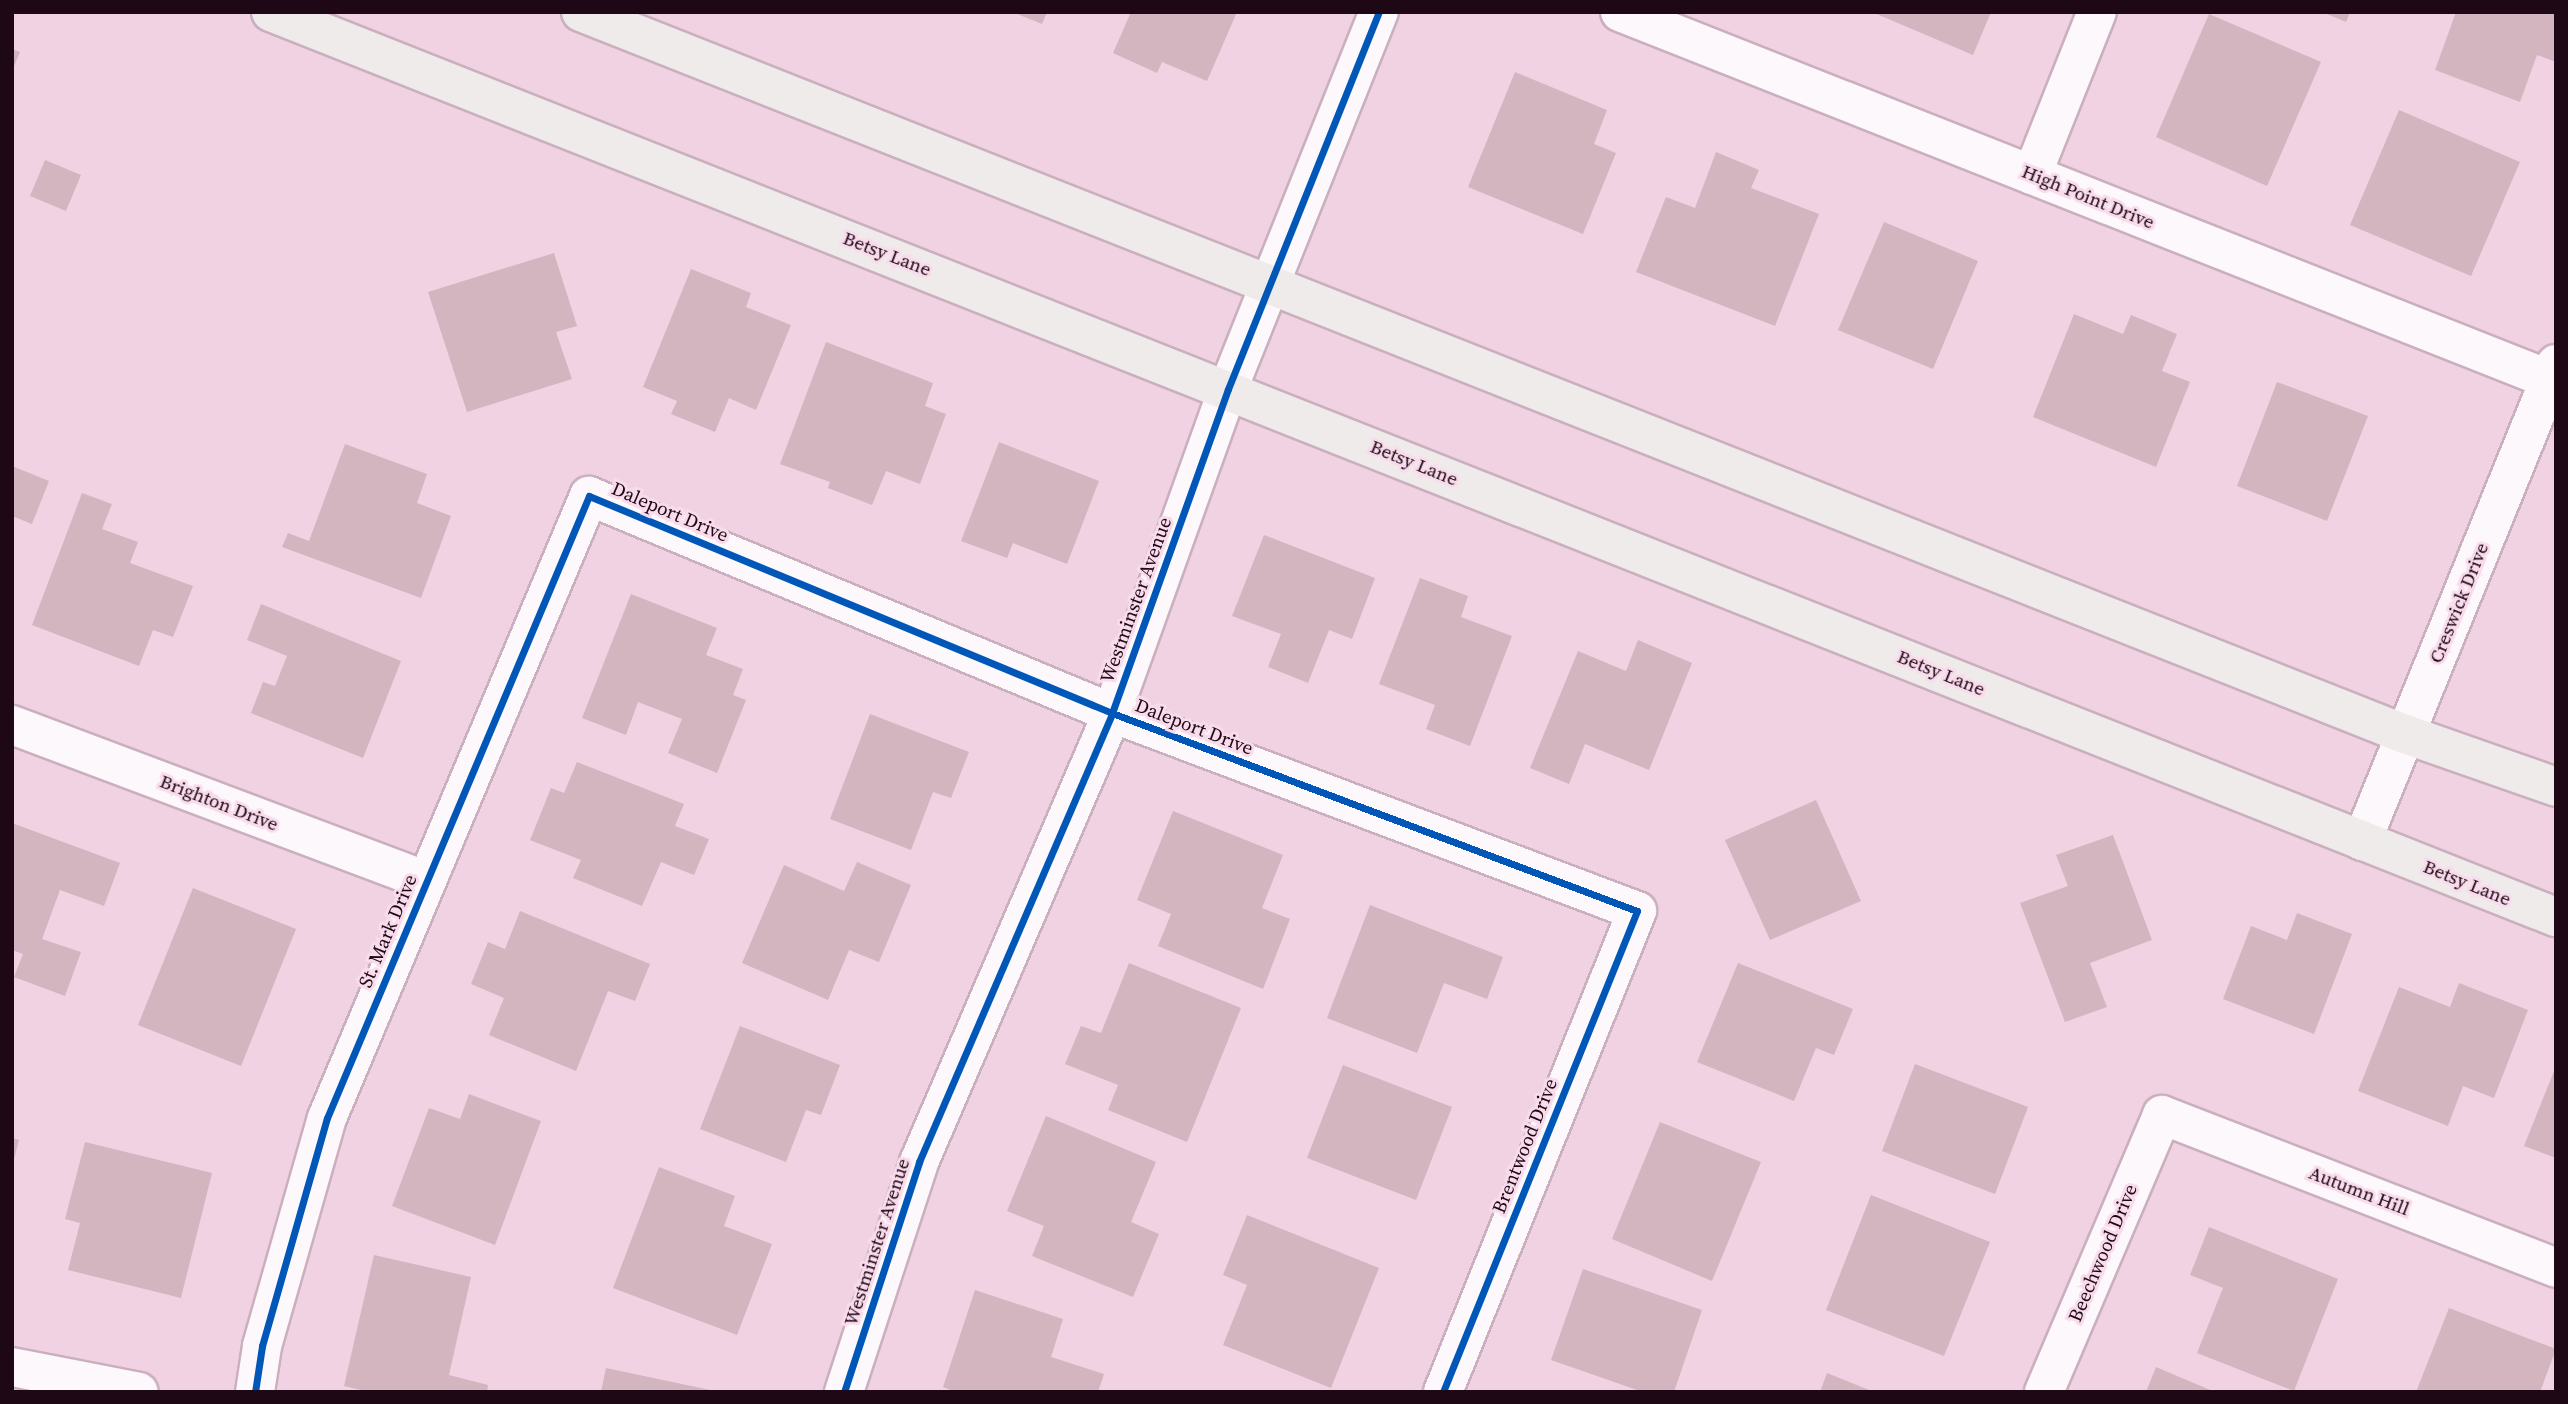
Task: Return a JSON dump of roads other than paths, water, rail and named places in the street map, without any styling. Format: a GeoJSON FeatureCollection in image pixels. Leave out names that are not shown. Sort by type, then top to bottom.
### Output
{"type":"FeatureCollection","features":[{"type":"Feature","properties":{"kind":"main road"},"geometry":{"type":"LineString","coordinates":[[581,12],[2406,734],[2556,787]]}},
{"type":"Feature","properties":{"kind":"main road","name":"Betsy Lane"},"geometry":{"type":"LineString","coordinates":[[273,13],[1228,388],[2556,917]]}},
{"type":"Feature","properties":{"kind":"street","name":"Westminster Avenue"},"geometry":{"type":"LineString","coordinates":[[844,1392],[919,1162],[1112,713],[1228,388],[1379,12]]}},
{"type":"Feature","properties":{"kind":"street","name":"High Point Drive"},"geometry":{"type":"LineString","coordinates":[[1620,12],[2032,175],[2554,376]]}},
{"type":"Feature","properties":{"kind":"street"},"geometry":{"type":"LineString","coordinates":[[2032,175],[2097,12]]}},
{"type":"Feature","properties":{"kind":"street","name":"Creswick Drive"},"geometry":{"type":"LineString","coordinates":[[2362,841],[2554,376]]}},
{"type":"Feature","properties":{"kind":"street","name":"Daleport Drive"},"geometry":{"type":"LineString","coordinates":[[589,496],[1112,713],[1637,911]]}},
{"type":"Feature","properties":{"kind":"street","name":"St. Mark Drive"},"geometry":{"type":"LineString","coordinates":[[255,1392],[262,1346],[327,1118],[589,496]]}},
{"type":"Feature","properties":{"kind":"street","name":"Brighton Drive"},"geometry":{"type":"LineString","coordinates":[[12,725],[427,881]]}},
{"type":"Feature","properties":{"kind":"street","name":"Brentwood Drive"},"geometry":{"type":"LineString","coordinates":[[1443,1392],[1637,911]]}},
{"type":"Feature","properties":{"kind":"street","name":"Autumn Hill"},"geometry":{"type":"LineString","coordinates":[[2162,1115],[2556,1268]]}},
{"type":"Feature","properties":{"kind":"street","name":"Beechwood Drive"},"geometry":{"type":"LineString","coordinates":[[2044,1392],[2162,1115]]}},
{"type":"Feature","properties":{"kind":"street"},"geometry":{"type":"LineString","coordinates":[[12,1367],[139,1392]]}}]}
